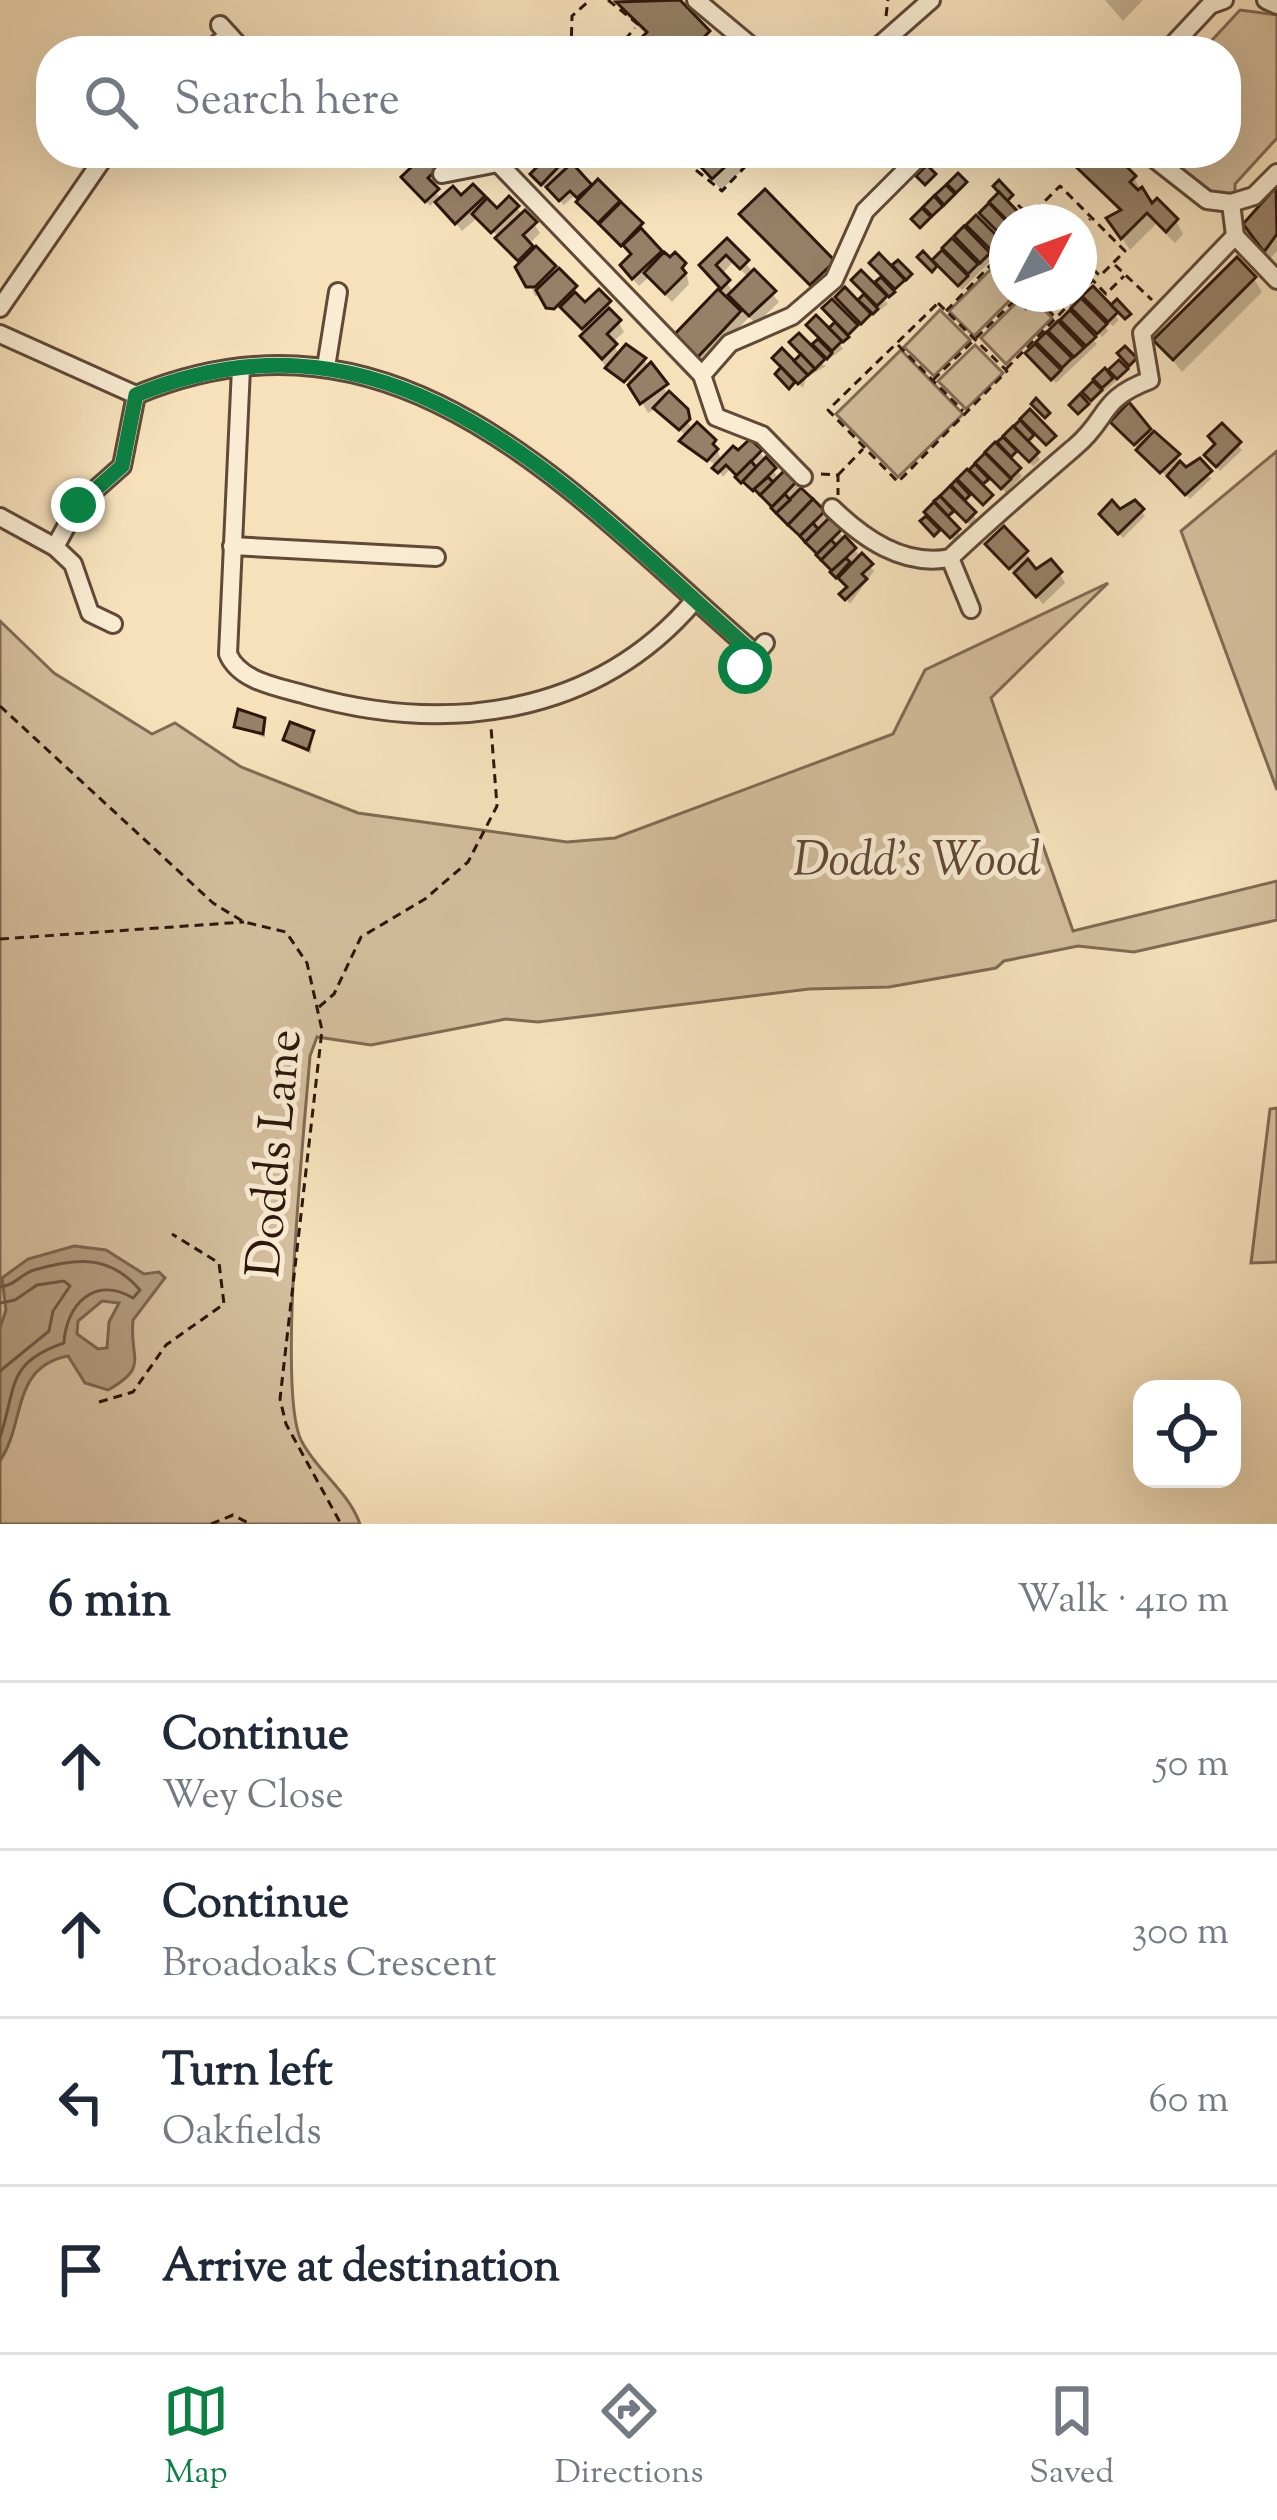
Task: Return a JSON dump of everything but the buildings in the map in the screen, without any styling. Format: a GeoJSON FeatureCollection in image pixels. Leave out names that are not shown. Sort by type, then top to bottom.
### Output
{"type":"FeatureCollection","features":[{"type":"Feature","properties":{"kind":"street"},"geometry":{"type":"LineString","coordinates":[[696,0],[740,36]]}},
{"type":"Feature","properties":{"kind":"street"},"geometry":{"type":"LineString","coordinates":[[890,36],[931,0]]}},
{"type":"Feature","properties":{"kind":"street"},"geometry":{"type":"LineString","coordinates":[[1181,36],[1210,4],[1224,0]]}},
{"type":"Feature","properties":{"kind":"street"},"geometry":{"type":"LineString","coordinates":[[1266,0],[1277,5]]}},
{"type":"Feature","properties":{"kind":"street"},"geometry":{"type":"LineString","coordinates":[[0,308],[96,168]]}},
{"type":"Feature","properties":{"kind":"street"},"geometry":{"type":"LineString","coordinates":[[442,174],[464,168]]}},
{"type":"Feature","properties":{"kind":"street"},"geometry":{"type":"LineString","coordinates":[[509,168],[702,375],[716,418],[762,435],[800,474]]}},
{"type":"Feature","properties":{"kind":"street"},"geometry":{"type":"LineString","coordinates":[[702,375],[730,343],[792,316],[834,280],[865,211],[907,168]]}},
{"type":"Feature","properties":{"kind":"street"},"geometry":{"type":"LineString","coordinates":[[1165,168],[1195,192],[1231,203],[1254,196],[1277,173]]}},
{"type":"Feature","properties":{"kind":"street"},"geometry":{"type":"LineString","coordinates":[[1231,203],[1234,236],[1277,280]]}},
{"type":"Feature","properties":{"kind":"street"},"geometry":{"type":"LineString","coordinates":[[837,513],[873,546],[934,561],[950,558],[1042,471],[1080,443],[1113,396],[1150,380],[1142,332],[1234,236]]}},
{"type":"Feature","properties":{"kind":"street"},"geometry":{"type":"LineString","coordinates":[[326,367],[338,292]]}},
{"type":"Feature","properties":{"kind":"street"},"geometry":{"type":"LineString","coordinates":[[0,334],[136,395],[241,368],[326,367],[416,391],[499,434],[755,654]]}},
{"type":"Feature","properties":{"kind":"street"},"geometry":{"type":"LineString","coordinates":[[241,368],[228,654],[241,672],[314,697],[380,710],[446,717],[490,713],[536,704],[597,680],[634,658],[694,601]]}},
{"type":"Feature","properties":{"kind":"street"},"geometry":{"type":"LineString","coordinates":[[55,547],[78,505],[122,466],[136,395]]}},
{"type":"Feature","properties":{"kind":"street"},"geometry":{"type":"LineString","coordinates":[[0,517],[55,547],[73,564],[90,613],[113,624]]}},
{"type":"Feature","properties":{"kind":"street"},"geometry":{"type":"LineString","coordinates":[[232,545],[436,558]]}},
{"type":"Feature","properties":{"kind":"street"},"geometry":{"type":"LineString","coordinates":[[950,558],[971,609]]}},
{"type":"Feature","properties":{"kind":"path"},"geometry":{"type":"LineString","coordinates":[[571,36],[572,16],[590,0]]}},
{"type":"Feature","properties":{"kind":"path"},"geometry":{"type":"LineString","coordinates":[[608,0],[635,27],[644,29]]}},
{"type":"Feature","properties":{"kind":"path"},"geometry":{"type":"LineString","coordinates":[[628,36],[635,27]]}},
{"type":"Feature","properties":{"kind":"path"},"geometry":{"type":"LineString","coordinates":[[693,168],[722,191],[744,168]]}},
{"type":"Feature","properties":{"kind":"path"},"geometry":{"type":"LineString","coordinates":[[1042,204],[1060,186],[1078,204]]}},
{"type":"Feature","properties":{"kind":"path"},"geometry":{"type":"LineString","coordinates":[[1097,218],[1103,215]]}},
{"type":"Feature","properties":{"kind":"path"},"geometry":{"type":"LineString","coordinates":[[1097,223],[1126,251],[1100,276],[1097,273]]}},
{"type":"Feature","properties":{"kind":"path"},"geometry":{"type":"LineString","coordinates":[[1114,263],[1162,309]]}},
{"type":"Feature","properties":{"kind":"path"},"geometry":{"type":"LineString","coordinates":[[946,311],[989,267]]}},
{"type":"Feature","properties":{"kind":"path"},"geometry":{"type":"LineString","coordinates":[[1097,284],[1106,294],[1125,274]]}},
{"type":"Feature","properties":{"kind":"path"},"geometry":{"type":"LineString","coordinates":[[1005,369],[938,303],[828,410],[898,482],[1062,312]]}},
{"type":"Feature","properties":{"kind":"path"},"geometry":{"type":"LineString","coordinates":[[934,380],[1000,312]]}},
{"type":"Feature","properties":{"kind":"path"},"geometry":{"type":"LineString","coordinates":[[1051,312],[1056,318]]}},
{"type":"Feature","properties":{"kind":"path"},"geometry":{"type":"LineString","coordinates":[[897,344],[966,413]]}},
{"type":"Feature","properties":{"kind":"path"},"geometry":{"type":"LineString","coordinates":[[837,513],[838,475],[865,447]]}},
{"type":"Feature","properties":{"kind":"path"},"geometry":{"type":"LineString","coordinates":[[800,474],[838,475]]}},
{"type":"Feature","properties":{"kind":"path","name":"Dodds Lane"},"geometry":{"type":"LineString","coordinates":[[0,706],[183,878],[244,922],[286,932],[307,963],[322,1030],[280,1399],[286,1424],[341,1524]]}},
{"type":"Feature","properties":{"kind":"path"},"geometry":{"type":"LineString","coordinates":[[317,1009],[334,994],[361,937],[424,899],[467,862],[497,806],[490,713]]}},
{"type":"Feature","properties":{"kind":"path"},"geometry":{"type":"LineString","coordinates":[[0,939],[244,922]]}},
{"type":"Feature","properties":{"kind":"path"},"geometry":{"type":"LineString","coordinates":[[99,1402],[133,1392],[166,1345],[224,1304],[219,1263],[172,1234]]}},
{"type":"Feature","properties":{"kind":"path"},"geometry":{"type":"LineString","coordinates":[[211,1524],[233,1515],[250,1524]]}},
{"type":"Feature","properties":{"kind":"green space"},"geometry":{"type":"Polygon","coordinates":[[[1240,10],[1277,15],[1277,138],[1235,184],[1235,193],[1212,194],[1176,168],[1241,168],[1241,36],[1216,36],[1240,10]]]}},
{"type":"Feature","properties":{"kind":"green space"},"geometry":{"type":"Polygon","coordinates":[[[989,271],[989,312],[998,312],[974,336],[949,311],[989,271]]]}},
{"type":"Feature","properties":{"kind":"green space"},"geometry":{"type":"Polygon","coordinates":[[[940,310],[970,340],[934,376],[904,347],[940,310]]]}},
{"type":"Feature","properties":{"kind":"green space"},"geometry":{"type":"Polygon","coordinates":[[[1007,312],[1046,312],[1052,318],[1006,364],[981,338],[1007,312]]]}},
{"type":"Feature","properties":{"kind":"green space"},"geometry":{"type":"Polygon","coordinates":[[[975,345],[1003,373],[966,409],[938,381],[975,345]]]}},
{"type":"Feature","properties":{"kind":"green space"},"geometry":{"type":"Polygon","coordinates":[[[901,350],[963,414],[898,477],[836,414],[901,350]]]}},
{"type":"Feature","properties":{"kind":"green space"},"geometry":{"type":"Polygon","coordinates":[[[1277,451],[1277,790],[1181,531],[1277,451]]]}},
{"type":"Feature","properties":{"kind":"green space","name":"Dodd's Wood"},"geometry":{"type":"Polygon","coordinates":[[[1108,583],[991,698],[1073,931],[1277,881],[1277,920],[1134,952],[1078,946],[1004,961],[996,968],[889,987],[809,989],[538,1022],[506,1019],[371,1045],[317,1037],[310,1056],[294,1257],[295,1415],[302,1442],[360,1524],[0,1524],[0,621],[54,673],[152,734],[175,723],[241,767],[358,813],[567,842],[615,838],[893,734],[925,670],[1108,583]]]}},
{"type":"Feature","properties":{"kind":"green space"},"geometry":{"type":"Polygon","coordinates":[[[1277,1108],[1277,1262],[1251,1263],[1270,1109],[1277,1108]]]}},
{"type":"Feature","properties":{"kind":"water"},"geometry":{"type":"Polygon","coordinates":[[[74,1246],[106,1250],[144,1274],[159,1272],[165,1278],[133,1320],[135,1361],[129,1375],[108,1390],[85,1383],[68,1356],[50,1362],[28,1384],[0,1461],[0,1328],[6,1310],[2,1278],[28,1259],[74,1246]],[[102,1301],[78,1321],[77,1334],[98,1349],[107,1348],[109,1322],[119,1303],[102,1301]]]}},
{"type":"Feature","properties":{"kind":"route"},"geometry":{"type":"LineString","coordinates":[[78,505],[122,466],[136,395],[195,377],[260,366],[326,367],[378,378],[454,408],[520,450],[755,654],[745,667]]}}]}
